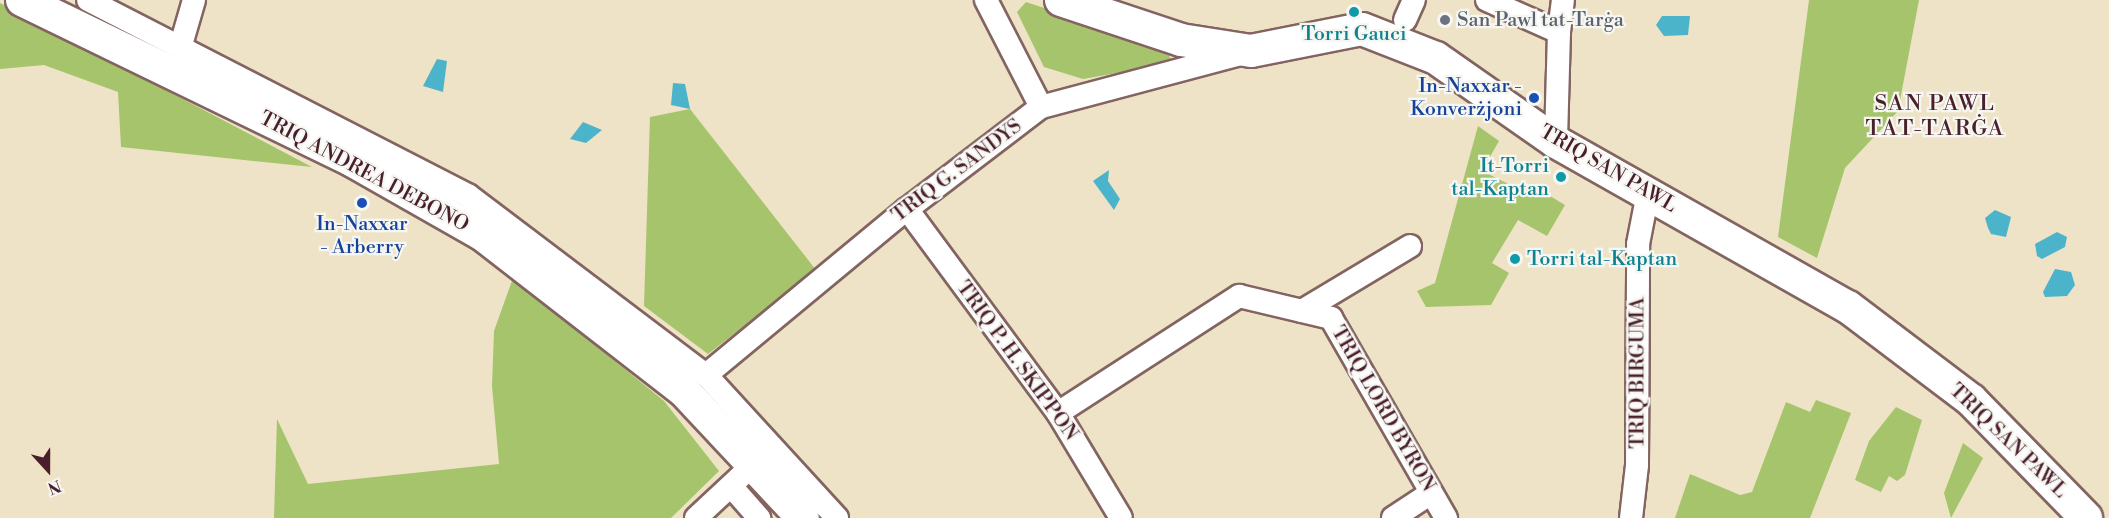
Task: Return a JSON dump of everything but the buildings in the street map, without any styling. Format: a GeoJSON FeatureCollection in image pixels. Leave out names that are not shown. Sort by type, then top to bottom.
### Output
{"type":"FeatureCollection","features":[{"type":"Feature","properties":{"kind":"main road","name":"TRIQ ANDREA DEBONO"},"geometry":{"type":"LineString","coordinates":[[22,0],[353,161],[483,235],[684,391],[755,463],[803,518]]}},
{"type":"Feature","properties":{"kind":"main road","name":"TRIQ SAN PAWL"},"geometry":{"type":"LineString","coordinates":[[1061,0],[1180,40],[1251,51],[1362,29],[1436,58],[1556,142],[1848,307],[1971,399],[2086,518]]}},
{"type":"Feature","properties":{"kind":"street","name":"TRIQ ANDREA DEBONO"},"geometry":{"type":"LineString","coordinates":[[88,0],[181,45],[216,69],[469,196],[706,375],[837,518]]}},
{"type":"Feature","properties":{"kind":"street"},"geometry":{"type":"LineString","coordinates":[[181,45],[194,0]]}},
{"type":"Feature","properties":{"kind":"street"},"geometry":{"type":"LineString","coordinates":[[1487,0],[1559,32]]}},
{"type":"Feature","properties":{"kind":"street"},"geometry":{"type":"LineString","coordinates":[[1556,142],[1559,32],[1563,0]]}},
{"type":"Feature","properties":{"kind":"street"},"geometry":{"type":"LineString","coordinates":[[988,3],[1041,107]]}},
{"type":"Feature","properties":{"kind":"street","name":"TRIQ G. SANDYS"},"geometry":{"type":"LineString","coordinates":[[706,375],[907,209],[1041,107],[1251,51]]}},
{"type":"Feature","properties":{"kind":"street","name":"TRIQ BIRGUMA"},"geometry":{"type":"LineString","coordinates":[[1631,518],[1637,465],[1638,244],[1648,193]]}},
{"type":"Feature","properties":{"kind":"street","name":"TRIQ P. H. SKIPPON"},"geometry":{"type":"LineString","coordinates":[[907,209],[1058,413],[1121,518]]}},
{"type":"Feature","properties":{"kind":"street"},"geometry":{"type":"LineString","coordinates":[[1302,311],[1410,246]]}},
{"type":"Feature","properties":{"kind":"street","name":"TRIQ LORD BYRON"},"geometry":{"type":"LineString","coordinates":[[1058,413],[1239,296],[1331,318],[1446,518]]}},
{"type":"Feature","properties":{"kind":"street"},"geometry":{"type":"LineString","coordinates":[[696,518],[755,463]]}},
{"type":"Feature","properties":{"kind":"street"},"geometry":{"type":"LineString","coordinates":[[731,486],[759,518]]}},
{"type":"Feature","properties":{"kind":"street"},"geometry":{"type":"LineString","coordinates":[[1393,518],[1431,493]]}},
{"type":"Feature","properties":{"kind":"green space"},"geometry":{"type":"Polygon","coordinates":[[[1809,0],[1919,0],[1898,111],[1845,168],[1817,258],[1778,237],[1809,0]]]}},
{"type":"Feature","properties":{"kind":"green space"},"geometry":{"type":"Polygon","coordinates":[[[1026,2],[1165,48],[1173,63],[1083,79],[1044,67],[1017,12],[1026,2]]]}},
{"type":"Feature","properties":{"kind":"green space"},"geometry":{"type":"Polygon","coordinates":[[[0,3],[312,167],[121,147],[118,92],[44,65],[0,69],[0,3]]]}},
{"type":"Feature","properties":{"kind":"green space"},"geometry":{"type":"Polygon","coordinates":[[[690,109],[816,270],[708,354],[644,306],[650,117],[690,109]]]}},
{"type":"Feature","properties":{"kind":"green space"},"geometry":{"type":"Polygon","coordinates":[[[1478,126],[1499,141],[1482,171],[1531,195],[1535,187],[1565,205],[1547,236],[1518,220],[1492,263],[1509,273],[1491,305],[1426,307],[1417,291],[1435,283],[1478,126]]]}},
{"type":"Feature","properties":{"kind":"green space"},"geometry":{"type":"Polygon","coordinates":[[[513,278],[664,401],[719,471],[671,518],[274,518],[277,419],[308,484],[499,464],[492,386],[494,331],[513,278]]]}},
{"type":"Feature","properties":{"kind":"green space"},"geometry":{"type":"Polygon","coordinates":[[[1816,400],[1851,413],[1810,518],[1675,518],[1690,474],[1740,495],[1752,492],[1786,402],[1810,412],[1816,400]]]}},
{"type":"Feature","properties":{"kind":"green space"},"geometry":{"type":"Polygon","coordinates":[[[1896,407],[1922,420],[1905,475],[1897,481],[1889,476],[1881,492],[1855,480],[1869,441],[1896,407]]]}},
{"type":"Feature","properties":{"kind":"green space"},"geometry":{"type":"Polygon","coordinates":[[[1963,443],[1983,458],[1951,518],[1944,493],[1963,443]]]}},
{"type":"Feature","properties":{"kind":"water"},"geometry":{"type":"Polygon","coordinates":[[[1662,16],[1690,16],[1688,35],[1664,36],[1656,25],[1662,16]]]}},
{"type":"Feature","properties":{"kind":"water"},"geometry":{"type":"Polygon","coordinates":[[[437,59],[447,61],[443,92],[423,86],[437,59]]]}},
{"type":"Feature","properties":{"kind":"water"},"geometry":{"type":"Polygon","coordinates":[[[673,83],[685,84],[690,109],[671,105],[673,83]]]}},
{"type":"Feature","properties":{"kind":"water"},"geometry":{"type":"Polygon","coordinates":[[[583,122],[602,130],[586,143],[570,139],[583,122]]]}},
{"type":"Feature","properties":{"kind":"water"},"geometry":{"type":"Polygon","coordinates":[[[1109,170],[1108,181],[1120,199],[1114,210],[1093,181],[1109,170]]]}},
{"type":"Feature","properties":{"kind":"water"},"geometry":{"type":"Polygon","coordinates":[[[1995,210],[2011,217],[2006,237],[1991,234],[1988,228],[1985,218],[1995,210]]]}},
{"type":"Feature","properties":{"kind":"water"},"geometry":{"type":"Polygon","coordinates":[[[2057,232],[2067,237],[2065,247],[2042,259],[2037,256],[2035,244],[2057,232]]]}},
{"type":"Feature","properties":{"kind":"water"},"geometry":{"type":"Polygon","coordinates":[[[2055,269],[2071,272],[2075,285],[2067,296],[2045,297],[2043,292],[2055,269]]]}},
{"type":"Feature","properties":{"kind":"place","name":"Torri Gauci"},"geometry":{"type":"Point","coordinates":[1354,12]}},
{"type":"Feature","properties":{"kind":"place","name":"San Pawl tat-Tarġa"},"geometry":{"type":"Point","coordinates":[1445,20]}},
{"type":"Feature","properties":{"kind":"place","name":"In-Naxxar - Konverżjoni"},"geometry":{"type":"Point","coordinates":[1534,98]}},
{"type":"Feature","properties":{"kind":"place","name":"It-Torri tal-Kaptan"},"geometry":{"type":"Point","coordinates":[1561,177]}},
{"type":"Feature","properties":{"kind":"place","name":"In-Naxxar - Arberry"},"geometry":{"type":"Point","coordinates":[362,203]}},
{"type":"Feature","properties":{"kind":"place","name":"Torri tal-Kaptan"},"geometry":{"type":"Point","coordinates":[1515,259]}},
{"type":"Feature","properties":{"kind":"district","name":"SAN PAWL TAT-TARĠA"},"geometry":{"type":"Point","coordinates":[1935,116]}}]}
